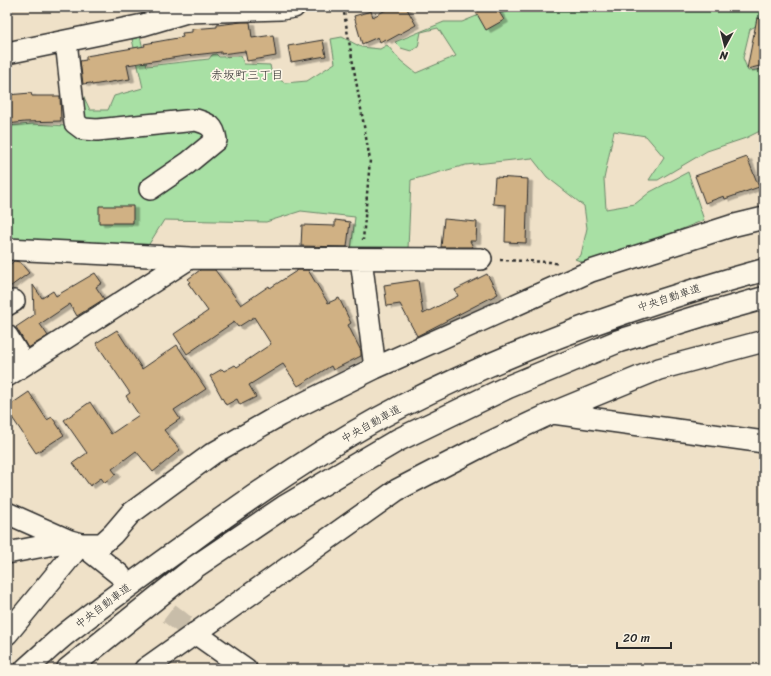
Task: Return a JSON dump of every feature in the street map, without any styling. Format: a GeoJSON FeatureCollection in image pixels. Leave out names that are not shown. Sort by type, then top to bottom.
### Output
{"type":"FeatureCollection","features":[{"type":"Feature","properties":{"kind":"highway","name":"中央自動車道"},"geometry":{"type":"LineString","coordinates":[[26,669],[66,634],[211,526],[270,485],[328,448],[402,406],[519,351],[649,303],[764,270]]}},
{"type":"Feature","properties":{"kind":"highway"},"geometry":{"type":"LineString","coordinates":[[68,669],[195,567],[284,507],[398,440],[508,387],[620,341],[764,298]]}},
{"type":"Feature","properties":{"kind":"street"},"geometry":{"type":"LineString","coordinates":[[7,53],[143,25],[187,12],[281,9],[294,7]]}},
{"type":"Feature","properties":{"kind":"street"},"geometry":{"type":"LineString","coordinates":[[66,41],[75,123],[84,129],[97,130],[196,120],[209,124],[215,132],[216,140],[188,163],[150,190]]}},
{"type":"Feature","properties":{"kind":"street"},"geometry":{"type":"LineString","coordinates":[[7,553],[75,542],[102,544],[113,534],[130,514],[212,454],[280,415],[376,368],[591,272],[730,226],[764,218]]}},
{"type":"Feature","properties":{"kind":"street"},"geometry":{"type":"LineString","coordinates":[[7,249],[190,258],[481,259]]}},
{"type":"Feature","properties":{"kind":"street"},"geometry":{"type":"LineString","coordinates":[[7,376],[190,258]]}},
{"type":"Feature","properties":{"kind":"street"},"geometry":{"type":"LineString","coordinates":[[361,258],[376,368]]}},
{"type":"Feature","properties":{"kind":"street"},"geometry":{"type":"LineString","coordinates":[[7,336],[24,364]]}},
{"type":"Feature","properties":{"kind":"street"},"geometry":{"type":"LineString","coordinates":[[145,669],[397,490],[486,444],[552,413],[659,369],[764,340]]}},
{"type":"Feature","properties":{"kind":"street"},"geometry":{"type":"LineString","coordinates":[[552,413],[764,442]]}},
{"type":"Feature","properties":{"kind":"street"},"geometry":{"type":"LineString","coordinates":[[7,513],[75,542],[120,575]]}},
{"type":"Feature","properties":{"kind":"street"},"geometry":{"type":"LineString","coordinates":[[7,634],[75,542]]}},
{"type":"Feature","properties":{"kind":"street"},"geometry":{"type":"LineString","coordinates":[[195,634],[246,669]]}},
{"type":"Feature","properties":{"kind":"path"},"geometry":{"type":"LineString","coordinates":[[343,7],[370,160],[361,258]]}},
{"type":"Feature","properties":{"kind":"path"},"geometry":{"type":"LineString","coordinates":[[481,259],[550,262],[591,272]]}},
{"type":"Feature","properties":{"kind":"green space"},"geometry":{"type":"Polygon","coordinates":[[[510,7],[764,7],[764,22],[750,29],[743,58],[748,71],[764,69],[764,129],[746,138],[707,151],[658,180],[649,180],[664,157],[646,136],[614,131],[604,179],[606,209],[635,204],[650,192],[688,172],[704,220],[592,266],[575,259],[581,255],[587,228],[584,206],[547,177],[532,158],[466,165],[411,180],[408,249],[351,250],[355,217],[301,211],[266,222],[164,220],[146,249],[21,255],[7,260],[7,126],[33,124],[67,126],[82,93],[90,110],[108,110],[114,96],[143,88],[132,39],[140,36],[147,66],[209,59],[212,55],[216,54],[219,57],[241,56],[244,64],[270,65],[272,75],[285,83],[307,81],[335,63],[331,39],[342,37],[361,47],[380,49],[387,45],[401,61],[416,73],[456,56],[438,28],[421,32],[418,47],[411,51],[401,48],[395,42],[444,22],[462,22],[479,15],[507,12],[510,7]]]}},
{"type":"Feature","properties":{"kind":"building"},"geometry":{"type":"Polygon","coordinates":[[[391,7],[406,7],[416,25],[387,41],[385,39],[380,42],[378,37],[362,44],[354,16],[371,11],[373,17],[391,7]]]}},
{"type":"Feature","properties":{"kind":"building"},"geometry":{"type":"Polygon","coordinates":[[[473,7],[496,7],[504,20],[486,30],[473,7]]]}},
{"type":"Feature","properties":{"kind":"building"},"geometry":{"type":"Polygon","coordinates":[[[757,18],[764,19],[764,65],[747,69],[757,18]]]}},
{"type":"Feature","properties":{"kind":"building"},"geometry":{"type":"Polygon","coordinates":[[[250,22],[252,38],[273,35],[276,56],[247,61],[245,51],[185,56],[127,65],[130,79],[92,85],[91,83],[83,84],[80,61],[86,60],[86,56],[145,46],[144,44],[183,37],[182,33],[192,32],[192,29],[217,27],[217,25],[250,22]]]}},
{"type":"Feature","properties":{"kind":"building"},"geometry":{"type":"Polygon","coordinates":[[[323,40],[326,56],[291,62],[288,46],[323,40]]]}},
{"type":"Feature","properties":{"kind":"building"},"geometry":{"type":"Polygon","coordinates":[[[31,93],[32,96],[60,96],[61,121],[7,124],[7,95],[31,93]]]}},
{"type":"Feature","properties":{"kind":"building"},"geometry":{"type":"Polygon","coordinates":[[[747,157],[759,187],[725,199],[724,196],[705,203],[695,176],[747,157]]]}},
{"type":"Feature","properties":{"kind":"building"},"geometry":{"type":"Polygon","coordinates":[[[495,177],[528,179],[526,243],[505,242],[506,205],[493,204],[495,177]]]}},
{"type":"Feature","properties":{"kind":"building"},"geometry":{"type":"Polygon","coordinates":[[[99,206],[133,206],[133,223],[99,223],[99,206]]]}},
{"type":"Feature","properties":{"kind":"building"},"geometry":{"type":"Polygon","coordinates":[[[444,219],[477,222],[476,241],[470,241],[473,247],[441,247],[444,219]]]}},
{"type":"Feature","properties":{"kind":"building"},"geometry":{"type":"Polygon","coordinates":[[[335,220],[350,222],[347,247],[301,246],[302,225],[335,226],[335,220]]]}},
{"type":"Feature","properties":{"kind":"building"},"geometry":{"type":"Polygon","coordinates":[[[14,261],[20,262],[29,273],[7,289],[7,267],[14,261]]]}},
{"type":"Feature","properties":{"kind":"building"},"geometry":{"type":"Polygon","coordinates":[[[200,270],[215,270],[241,305],[269,286],[270,288],[298,270],[308,270],[328,303],[339,298],[351,323],[348,325],[361,351],[361,356],[333,370],[331,366],[298,386],[283,364],[249,385],[256,397],[240,405],[237,399],[226,405],[210,376],[222,369],[224,371],[235,365],[237,367],[271,344],[254,317],[238,327],[234,322],[187,354],[174,334],[208,311],[188,283],[190,282],[188,279],[200,270]]]}},
{"type":"Feature","properties":{"kind":"building"},"geometry":{"type":"Polygon","coordinates":[[[95,273],[102,283],[96,287],[104,299],[77,316],[70,304],[40,324],[48,336],[28,348],[16,327],[34,315],[33,285],[42,298],[53,291],[56,296],[95,273]]]}},
{"type":"Feature","properties":{"kind":"building"},"geometry":{"type":"Polygon","coordinates":[[[487,274],[498,294],[417,336],[400,304],[387,306],[384,285],[418,280],[423,314],[458,296],[455,290],[487,274]]]}},
{"type":"Feature","properties":{"kind":"building"},"geometry":{"type":"Polygon","coordinates":[[[117,330],[142,369],[177,345],[206,389],[174,410],[180,419],[164,430],[180,450],[153,472],[136,451],[112,469],[116,474],[105,483],[101,478],[90,486],[73,463],[87,453],[64,420],[90,402],[111,434],[139,415],[126,396],[130,393],[96,343],[117,330]]]}},
{"type":"Feature","properties":{"kind":"building"},"geometry":{"type":"Polygon","coordinates":[[[29,392],[47,420],[52,417],[64,435],[36,453],[7,410],[7,407],[29,392]]]}},
{"type":"Feature","properties":{"kind":"tunnel"},"geometry":{"type":"LineString","coordinates":[[120,575],[195,633]]}},
{"type":"Feature","properties":{"kind":"district","name":"赤坂町三丁目"},"geometry":{"type":"Point","coordinates":[247,75]}}]}
